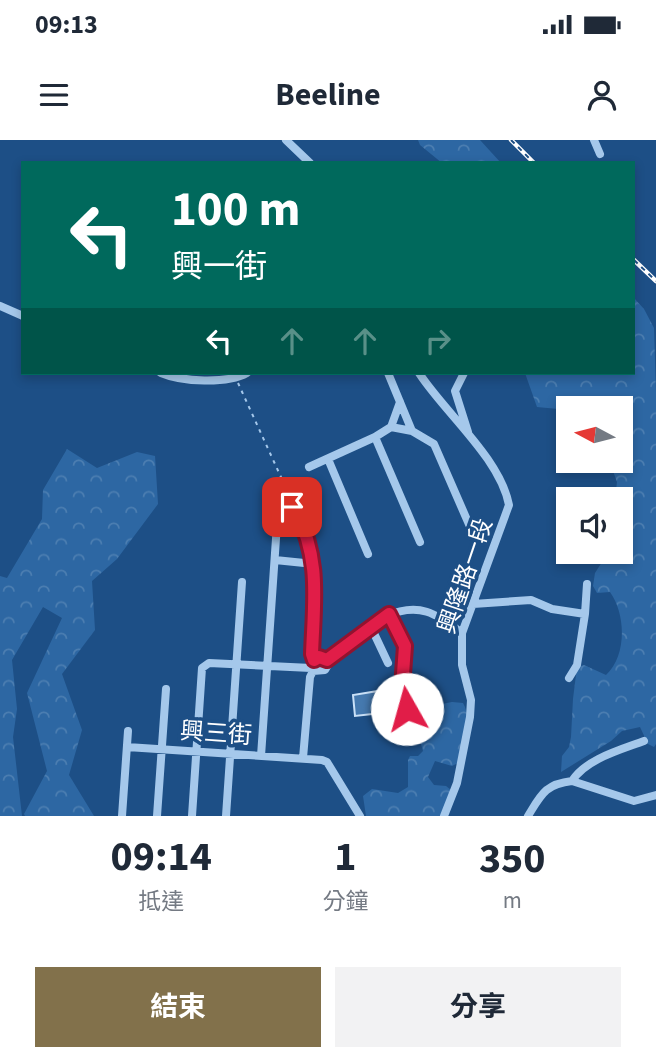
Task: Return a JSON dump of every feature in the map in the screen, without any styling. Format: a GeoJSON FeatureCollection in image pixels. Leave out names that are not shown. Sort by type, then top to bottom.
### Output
{"type":"FeatureCollection","features":[{"type":"Feature","properties":{"kind":"street"},"geometry":{"type":"LineString","coordinates":[[286,140],[308,161]]}},
{"type":"Feature","properties":{"kind":"street"},"geometry":{"type":"LineString","coordinates":[[594,140],[600,154]]}},
{"type":"Feature","properties":{"kind":"street"},"geometry":{"type":"LineString","coordinates":[[0,306],[21,315]]}},
{"type":"Feature","properties":{"kind":"street"},"geometry":{"type":"LineString","coordinates":[[168,375],[178,378],[236,378],[243,375]]}},
{"type":"Feature","properties":{"kind":"street"},"geometry":{"type":"LineString","coordinates":[[389,375],[412,431]]}},
{"type":"Feature","properties":{"kind":"street","name":"興隆路一段"},"geometry":{"type":"LineString","coordinates":[[421,375],[468,435],[506,491],[509,505],[462,633],[462,665],[471,700],[470,717],[457,783],[444,816]]}},
{"type":"Feature","properties":{"kind":"street"},"geometry":{"type":"LineString","coordinates":[[463,375],[455,391],[468,435]]}},
{"type":"Feature","properties":{"kind":"street"},"geometry":{"type":"LineString","coordinates":[[309,467],[375,438],[391,427],[400,402]]}},
{"type":"Feature","properties":{"kind":"street"},"geometry":{"type":"LineString","coordinates":[[391,427],[412,431],[434,444],[471,529]]}},
{"type":"Feature","properties":{"kind":"street"},"geometry":{"type":"LineString","coordinates":[[375,438],[420,542]]}},
{"type":"Feature","properties":{"kind":"street"},"geometry":{"type":"LineString","coordinates":[[328,458],[368,554]]}},
{"type":"Feature","properties":{"kind":"street"},"geometry":{"type":"LineString","coordinates":[[261,755],[279,516],[290,506],[295,509],[307,532],[314,564],[313,666]]}},
{"type":"Feature","properties":{"kind":"street"},"geometry":{"type":"LineString","coordinates":[[275,560],[314,564]]}},
{"type":"Feature","properties":{"kind":"street"},"geometry":{"type":"LineString","coordinates":[[226,816],[242,582]]}},
{"type":"Feature","properties":{"kind":"street"},"geometry":{"type":"LineString","coordinates":[[569,678],[576,665],[587,584]]}},
{"type":"Feature","properties":{"kind":"street"},"geometry":{"type":"LineString","coordinates":[[473,604],[531,600],[552,609],[585,614]]}},
{"type":"Feature","properties":{"kind":"street"},"geometry":{"type":"LineString","coordinates":[[327,660],[389,614],[410,610],[429,611],[462,633]]}},
{"type":"Feature","properties":{"kind":"street"},"geometry":{"type":"LineString","coordinates":[[389,614],[405,646],[403,674],[407,709]]}},
{"type":"Feature","properties":{"kind":"street"},"geometry":{"type":"LineString","coordinates":[[371,627],[388,663]]}},
{"type":"Feature","properties":{"kind":"street"},"geometry":{"type":"LineString","coordinates":[[303,758],[310,677],[319,657],[327,660]]}},
{"type":"Feature","properties":{"kind":"street"},"geometry":{"type":"LineString","coordinates":[[192,816],[202,668],[209,663],[269,667],[313,666],[326,670],[327,660]]}},
{"type":"Feature","properties":{"kind":"street"},"geometry":{"type":"LineString","coordinates":[[157,816],[166,689]]}},
{"type":"Feature","properties":{"kind":"street"},"geometry":{"type":"LineString","coordinates":[[121,816],[128,731]]}},
{"type":"Feature","properties":{"kind":"street"},"geometry":{"type":"LineString","coordinates":[[572,781],[579,772],[616,751],[644,741]]}},
{"type":"Feature","properties":{"kind":"street","name":"興三街"},"geometry":{"type":"LineString","coordinates":[[127,747],[303,758],[327,762],[360,816]]}},
{"type":"Feature","properties":{"kind":"street"},"geometry":{"type":"LineString","coordinates":[[528,816],[545,789],[572,781],[634,801],[656,795]]}},
{"type":"Feature","properties":{"kind":"path"},"geometry":{"type":"LineString","coordinates":[[236,378],[291,497],[290,506]]}},
{"type":"Feature","properties":{"kind":"green space"},"geometry":{"type":"Polygon","coordinates":[[[418,140],[480,140],[499,161],[440,161],[420,145],[418,140]]]}},
{"type":"Feature","properties":{"kind":"green space"},"geometry":{"type":"Polygon","coordinates":[[[635,299],[654,328],[656,744],[654,747],[648,744],[640,727],[622,731],[611,741],[561,772],[562,756],[569,747],[571,737],[577,667],[584,665],[606,675],[613,667],[621,646],[621,623],[615,601],[610,592],[597,593],[593,586],[595,573],[601,564],[633,564],[633,487],[616,487],[614,473],[634,472],[634,396],[556,396],[556,409],[537,407],[526,375],[635,375],[635,299]]]}},
{"type":"Feature","properties":{"kind":"green space"},"geometry":{"type":"Polygon","coordinates":[[[67,449],[97,468],[137,452],[155,456],[158,504],[117,559],[92,581],[95,630],[62,674],[82,730],[69,775],[94,816],[24,814],[47,771],[27,693],[62,618],[43,607],[12,660],[17,709],[13,737],[22,816],[0,816],[0,576],[7,578],[42,519],[43,490],[67,449]]]}},
{"type":"Feature","properties":{"kind":"green space"},"geometry":{"type":"Polygon","coordinates":[[[463,703],[467,717],[458,763],[452,766],[435,761],[428,777],[434,785],[446,786],[451,790],[442,816],[366,816],[363,796],[372,789],[398,793],[408,787],[408,760],[410,756],[418,756],[423,751],[417,730],[420,715],[437,705],[463,703]]]}},
{"type":"Feature","properties":{"kind":"building"},"geometry":{"type":"Polygon","coordinates":[[[378,691],[381,713],[355,716],[353,695],[378,691]]]}},
{"type":"Feature","properties":{"kind":"railway"},"geometry":{"type":"LineString","coordinates":[[511,140],[532,161]]}},
{"type":"Feature","properties":{"kind":"railway"},"geometry":{"type":"LineString","coordinates":[[635,261],[656,281]]}},
{"type":"Feature","properties":{"kind":"route"},"geometry":{"type":"LineString","coordinates":[[292,507],[307,532],[314,564],[314,660],[319,657],[327,660],[389,614],[405,646],[403,674],[407,709]]}}]}
